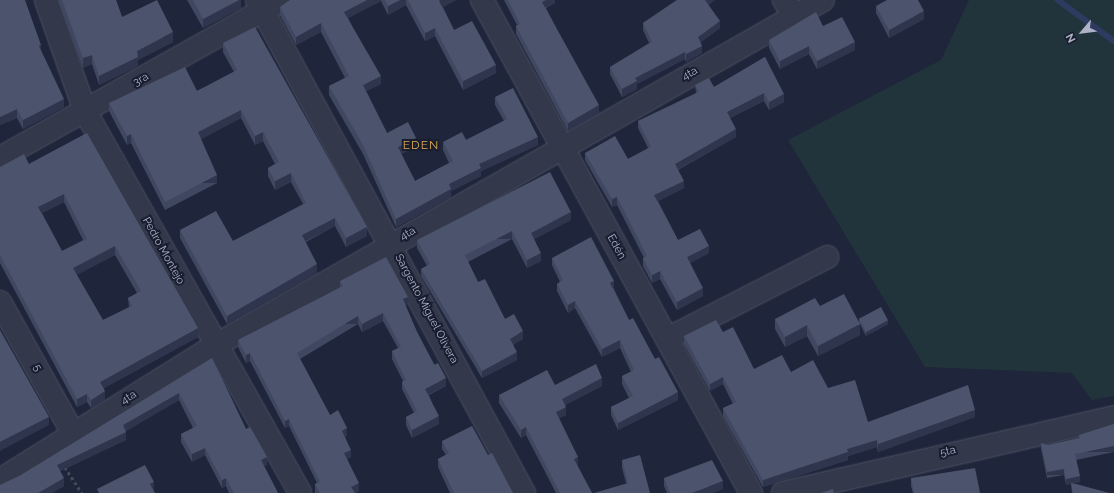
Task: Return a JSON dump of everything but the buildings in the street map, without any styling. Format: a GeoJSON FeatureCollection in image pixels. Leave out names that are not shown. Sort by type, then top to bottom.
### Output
{"type":"FeatureCollection","features":[{"type":"Feature","properties":{"kind":"street","name":"Pedro Montejo"},"geometry":{"type":"LineString","coordinates":[[46,0],[85,111],[300,493]]}},
{"type":"Feature","properties":{"kind":"street","name":"Edén"},"geometry":{"type":"LineString","coordinates":[[482,0],[751,493]]}},
{"type":"Feature","properties":{"kind":"street","name":"4ta"},"geometry":{"type":"LineString","coordinates":[[0,480],[216,345],[561,147],[789,8],[823,0]]}},
{"type":"Feature","properties":{"kind":"street","name":"3ra"},"geometry":{"type":"LineString","coordinates":[[0,158],[85,111],[267,4]]}},
{"type":"Feature","properties":{"kind":"street","name":"Sargento Miguel Olivera"},"geometry":{"type":"LineString","coordinates":[[267,4],[524,493]]}},
{"type":"Feature","properties":{"kind":"street"},"geometry":{"type":"LineString","coordinates":[[667,339],[827,257]]}},
{"type":"Feature","properties":{"kind":"street","name":"5"},"geometry":{"type":"LineString","coordinates":[[0,302],[73,433]]}},
{"type":"Feature","properties":{"kind":"street","name":"5ta"},"geometry":{"type":"LineString","coordinates":[[783,493],[1114,417]]}},
{"type":"Feature","properties":{"kind":"path"},"geometry":{"type":"LineString","coordinates":[[52,447],[82,493]]}},
{"type":"Feature","properties":{"kind":"shaded area"},"geometry":{"type":"Polygon","coordinates":[[[969,0],[1114,0],[1114,396],[1092,400],[1072,373],[925,367],[788,140],[941,60],[969,0]]]}},
{"type":"Feature","properties":{"kind":"waterway"},"geometry":{"type":"LineString","coordinates":[[1058,0],[1114,41]]}},
{"type":"Feature","properties":{"kind":"district","name":"EDEN"},"geometry":{"type":"Point","coordinates":[421,146]}}]}
